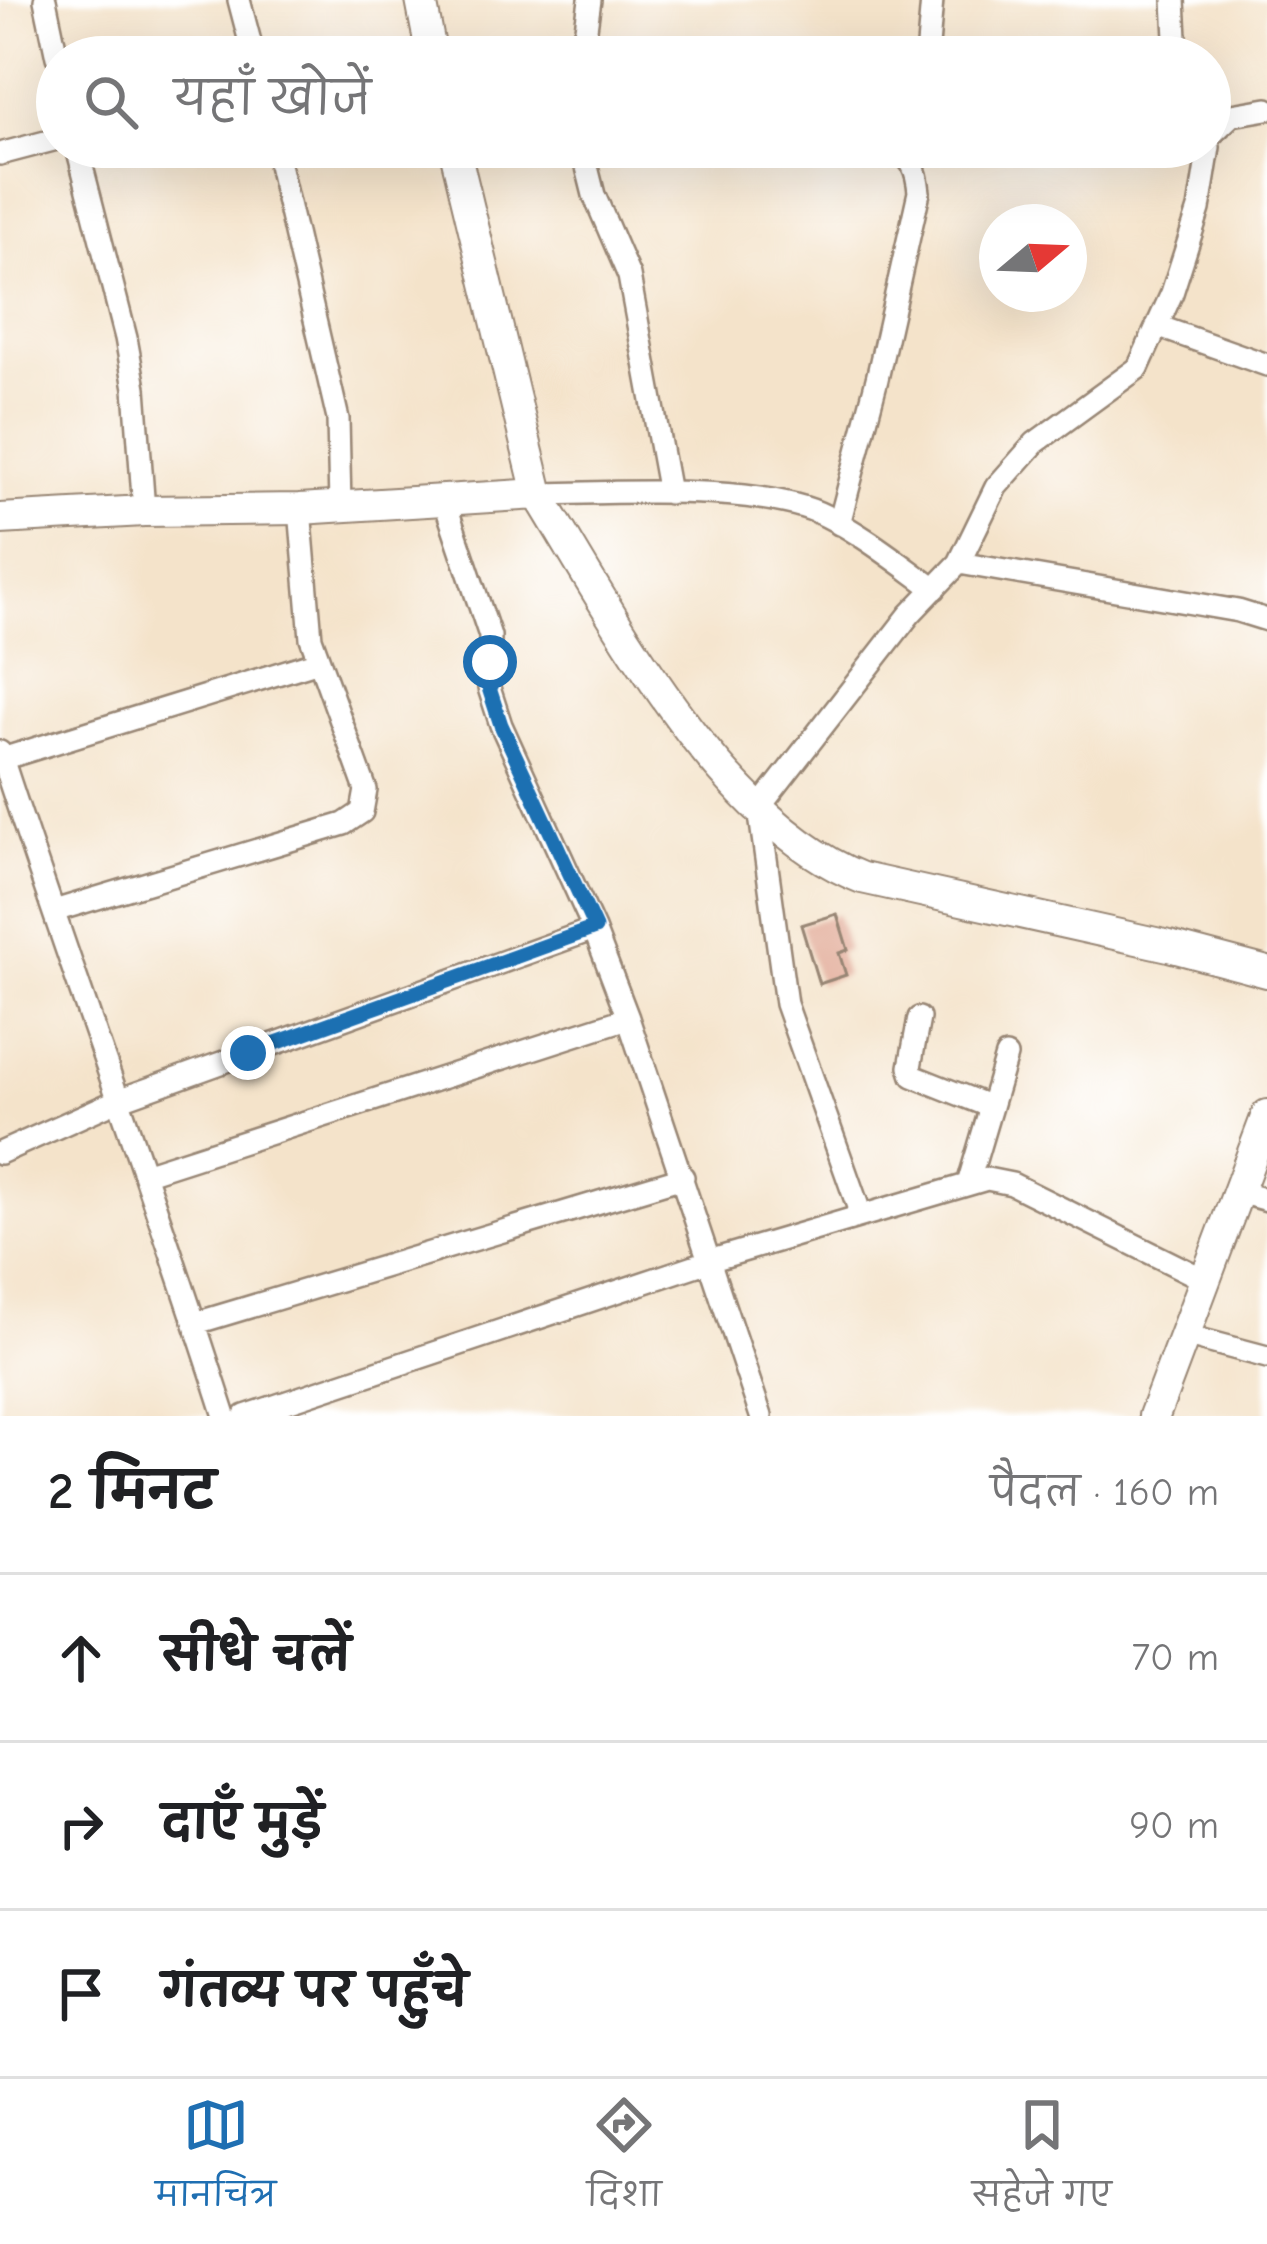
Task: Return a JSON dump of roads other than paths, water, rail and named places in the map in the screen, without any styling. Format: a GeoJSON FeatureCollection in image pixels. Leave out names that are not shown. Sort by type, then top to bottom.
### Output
{"type":"FeatureCollection","features":[{"type":"Feature","properties":{"kind":"street"},"geometry":{"type":"LineString","coordinates":[[46,0],[53,36]]}},
{"type":"Feature","properties":{"kind":"street"},"geometry":{"type":"LineString","coordinates":[[239,0],[248,36]]}},
{"type":"Feature","properties":{"kind":"street"},"geometry":{"type":"LineString","coordinates":[[421,0],[424,36]]}},
{"type":"Feature","properties":{"kind":"street"},"geometry":{"type":"LineString","coordinates":[[584,36],[590,0]]}},
{"type":"Feature","properties":{"kind":"street"},"geometry":{"type":"LineString","coordinates":[[929,36],[932,0]]}},
{"type":"Feature","properties":{"kind":"street"},"geometry":{"type":"LineString","coordinates":[[1174,0],[1176,36]]}},
{"type":"Feature","properties":{"kind":"street"},"geometry":{"type":"LineString","coordinates":[[1231,116],[1267,110]]}},
{"type":"Feature","properties":{"kind":"street"},"geometry":{"type":"LineString","coordinates":[[0,154],[36,145]]}},
{"type":"Feature","properties":{"kind":"street"},"geometry":{"type":"LineString","coordinates":[[82,168],[135,388],[144,511]]}},
{"type":"Feature","properties":{"kind":"street"},"geometry":{"type":"LineString","coordinates":[[280,168],[338,419],[340,506]]}},
{"type":"Feature","properties":{"kind":"street"},"geometry":{"type":"LineString","coordinates":[[459,168],[538,494],[667,701],[759,808],[796,843],[831,866],[862,878],[1267,972]]}},
{"type":"Feature","properties":{"kind":"street"},"geometry":{"type":"LineString","coordinates":[[587,168],[629,276],[669,494]]}},
{"type":"Feature","properties":{"kind":"street"},"geometry":{"type":"LineString","coordinates":[[839,524],[878,380],[919,191],[918,168]]}},
{"type":"Feature","properties":{"kind":"street"},"geometry":{"type":"LineString","coordinates":[[860,1215],[786,1004],[759,808],[910,614],[959,563],[995,487],[1035,443],[1138,368],[1172,293],[1199,208],[1206,168]]}},
{"type":"Feature","properties":{"kind":"street"},"geometry":{"type":"LineString","coordinates":[[1157,326],[1267,365]]}},
{"type":"Feature","properties":{"kind":"street"},"geometry":{"type":"LineString","coordinates":[[0,519],[299,509],[538,494],[763,498],[822,514],[935,589]]}},
{"type":"Feature","properties":{"kind":"street"},"geometry":{"type":"LineString","coordinates":[[444,500],[490,636],[489,688],[501,725],[595,928],[712,1260],[761,1416]]}},
{"type":"Feature","properties":{"kind":"street"},"geometry":{"type":"LineString","coordinates":[[54,911],[344,824],[362,812],[366,790],[319,662],[307,606],[299,509]]}},
{"type":"Feature","properties":{"kind":"street"},"geometry":{"type":"LineString","coordinates":[[959,563],[1267,620]]}},
{"type":"Feature","properties":{"kind":"street"},"geometry":{"type":"LineString","coordinates":[[225,1416],[147,1173],[1,755],[319,662]]}},
{"type":"Feature","properties":{"kind":"street"},"geometry":{"type":"LineString","coordinates":[[0,1153],[118,1100],[595,928]]}},
{"type":"Feature","properties":{"kind":"street"},"geometry":{"type":"LineString","coordinates":[[147,1173],[628,1018]]}},
{"type":"Feature","properties":{"kind":"street"},"geometry":{"type":"LineString","coordinates":[[919,1018],[910,1066],[913,1076],[991,1107]]}},
{"type":"Feature","properties":{"kind":"street"},"geometry":{"type":"LineString","coordinates":[[968,1184],[1006,1056]]}},
{"type":"Feature","properties":{"kind":"street"},"geometry":{"type":"LineString","coordinates":[[1154,1416],[1203,1279],[1252,1196],[1267,1115]]}},
{"type":"Feature","properties":{"kind":"street"},"geometry":{"type":"LineString","coordinates":[[196,1323],[683,1178]]}},
{"type":"Feature","properties":{"kind":"street"},"geometry":{"type":"LineString","coordinates":[[245,1416],[712,1260],[987,1179],[1012,1184],[1203,1279]]}},
{"type":"Feature","properties":{"kind":"street"},"geometry":{"type":"LineString","coordinates":[[1184,1335],[1267,1358]]}}]}
